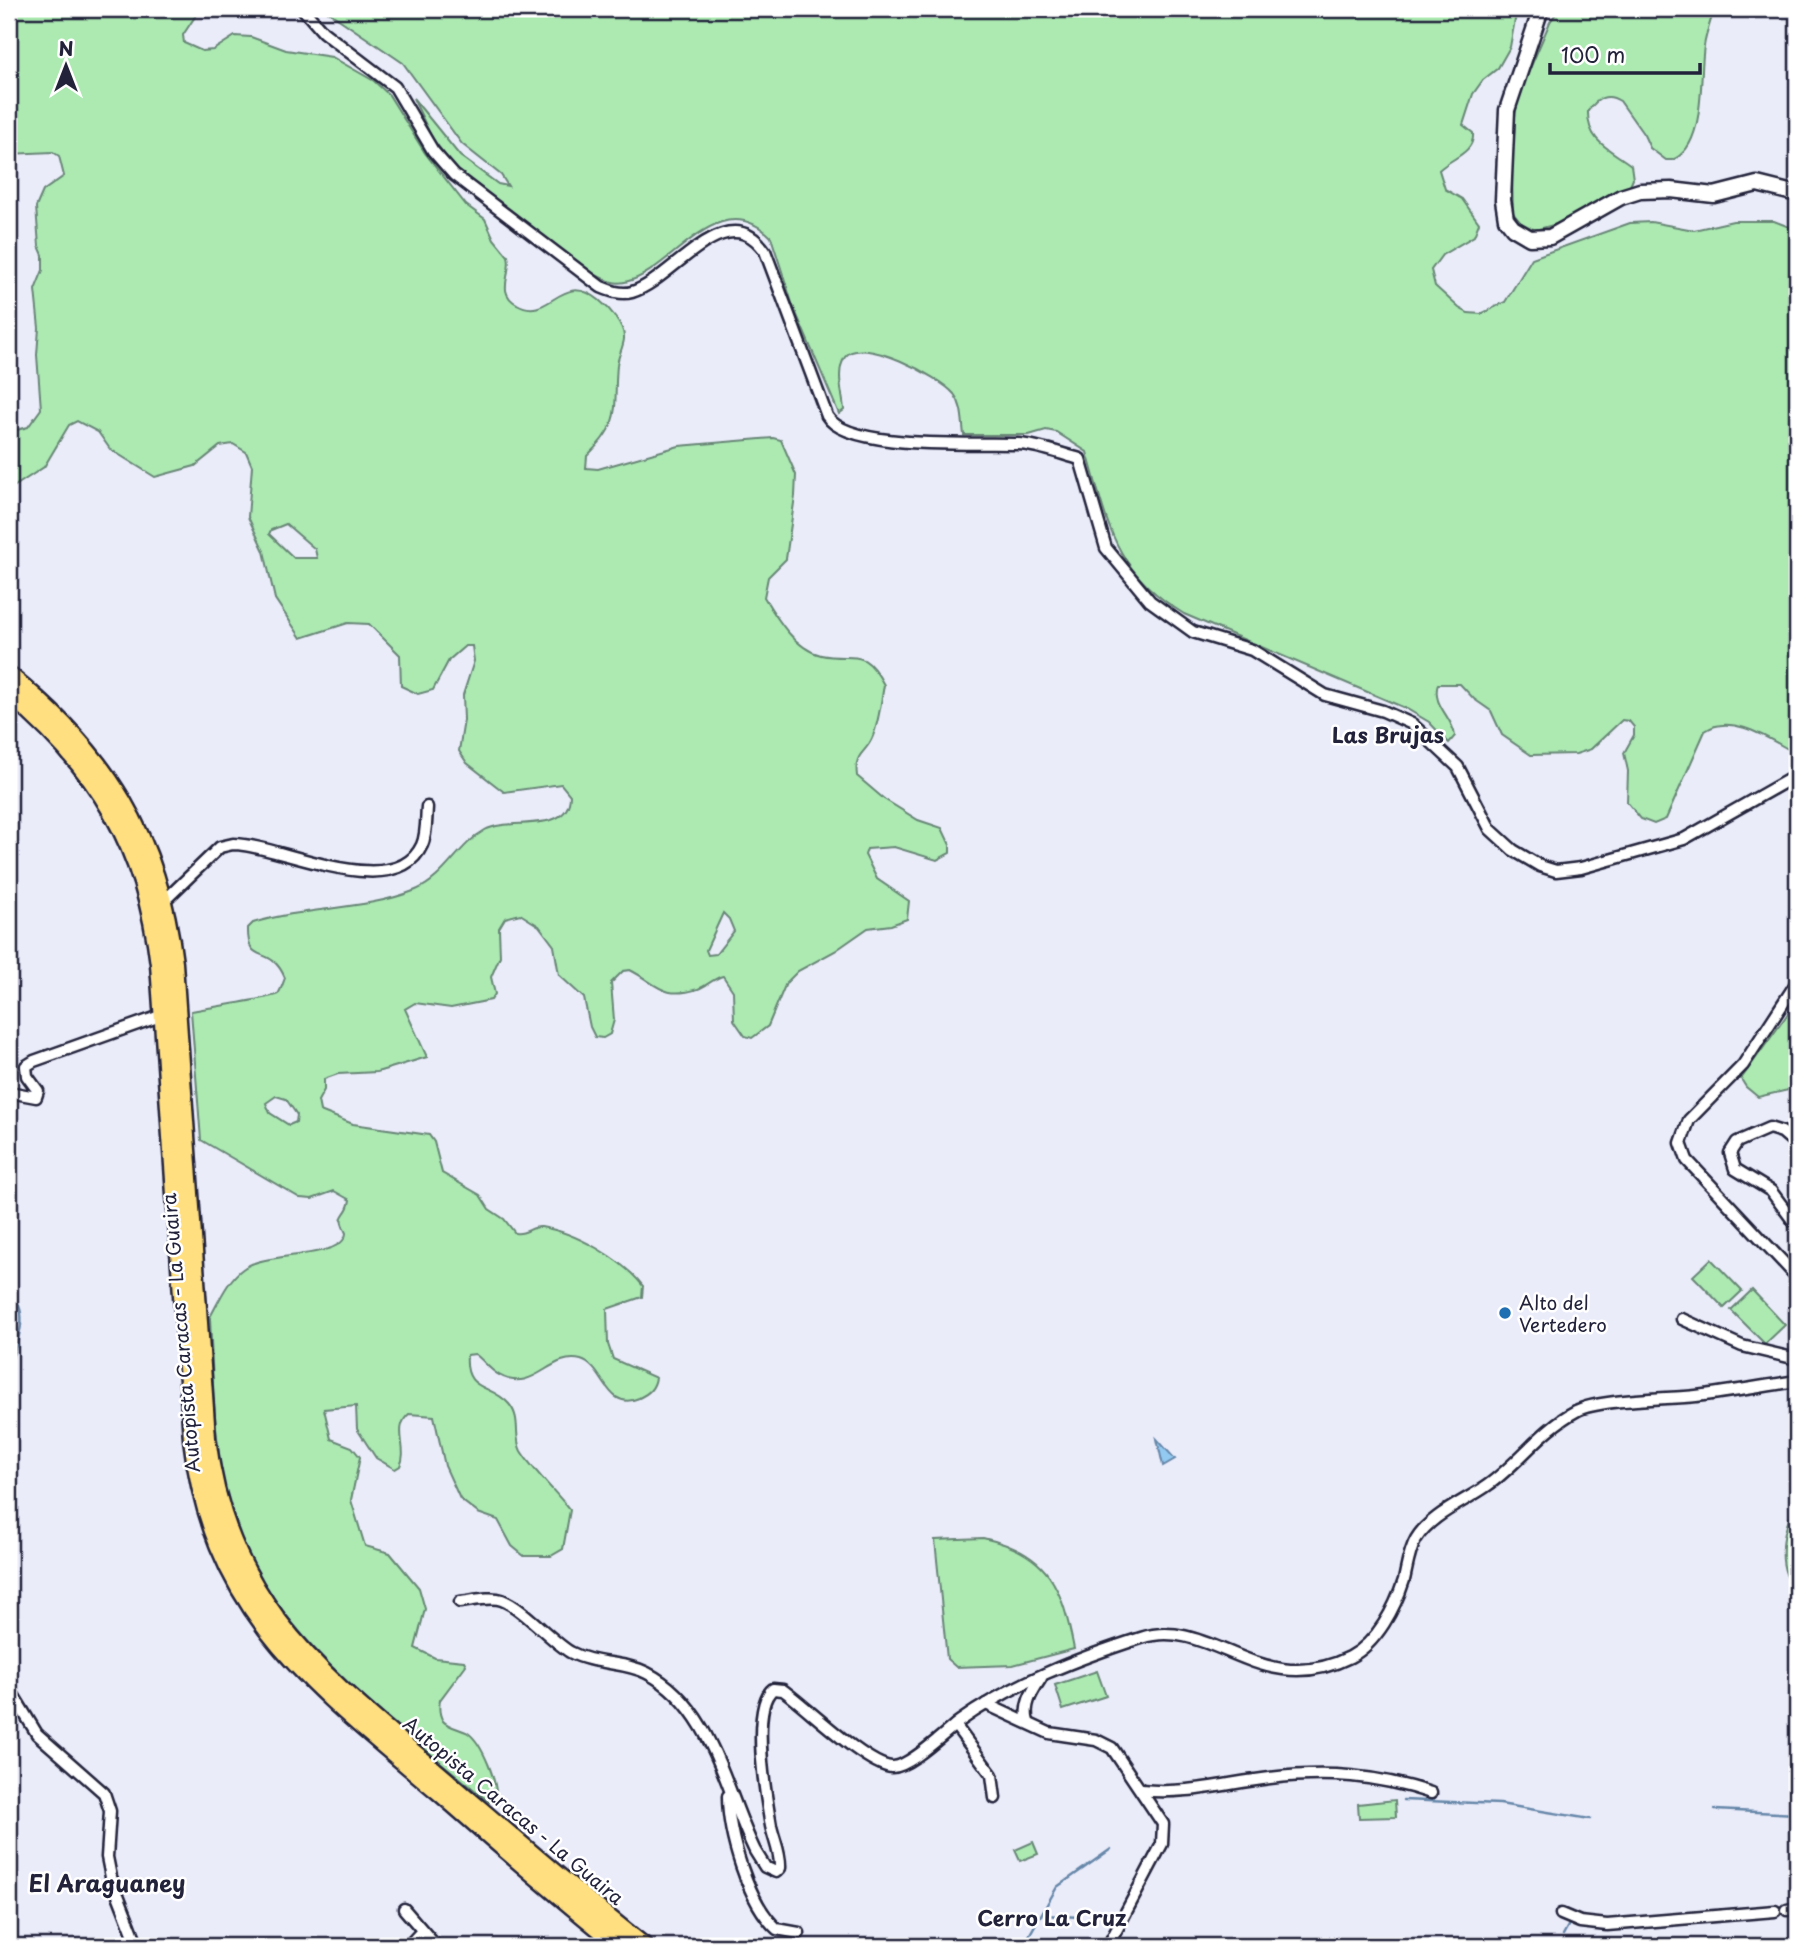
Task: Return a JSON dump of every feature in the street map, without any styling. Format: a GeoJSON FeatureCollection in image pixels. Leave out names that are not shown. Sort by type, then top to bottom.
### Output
{"type":"FeatureCollection","features":[{"type":"Feature","properties":{"kind":"highway","name":"Autopista Caracas - La Guaira"},"geometry":{"type":"LineString","coordinates":[[9,675],[65,724],[111,779],[150,855],[164,901],[174,963],[206,1438],[214,1489],[240,1562],[277,1623],[330,1681],[644,1946]]}},
{"type":"Feature","properties":{"kind":"highway","name":"Autopista Caracas - La Guaira"},"geometry":{"type":"LineString","coordinates":[[9,694],[69,749],[99,788],[125,835],[150,905],[163,1015],[194,1453],[205,1511],[227,1568],[265,1631],[320,1691],[621,1946]]}},
{"type":"Feature","properties":{"kind":"main road"},"geometry":{"type":"LineString","coordinates":[[1541,9],[1507,110],[1503,200],[1506,219],[1513,228],[1530,238],[1550,237],[1621,197],[1640,191],[1671,190],[1714,195],[1757,184],[1797,194]]}},
{"type":"Feature","properties":{"kind":"street"},"geometry":{"type":"LineString","coordinates":[[303,9],[323,32],[395,87],[433,151],[454,175],[601,287],[621,293],[640,289],[719,235],[728,231],[745,233],[765,251],[827,416],[838,429],[860,436],[937,444],[1028,445],[1080,459],[1106,548],[1150,601],[1193,632],[1252,650],[1325,695],[1382,710],[1412,724],[1458,767],[1490,829],[1513,850],[1539,866],[1564,871],[1670,844],[1698,833],[1797,775]]}},
{"type":"Feature","properties":{"kind":"street"},"geometry":{"type":"LineString","coordinates":[[164,901],[220,848],[233,844],[341,869],[395,868],[413,858],[423,844],[427,807]]}},
{"type":"Feature","properties":{"kind":"street"},"geometry":{"type":"LineString","coordinates":[[1797,982],[1743,1065],[1689,1121],[1681,1143],[1687,1160],[1797,1277]]}},
{"type":"Feature","properties":{"kind":"street"},"geometry":{"type":"LineString","coordinates":[[9,1092],[36,1097],[38,1091],[27,1076],[26,1066],[163,1015]]}},
{"type":"Feature","properties":{"kind":"street"},"geometry":{"type":"LineString","coordinates":[[1797,1145],[1782,1132],[1769,1128],[1737,1142],[1730,1153],[1735,1169],[1771,1191],[1797,1226]]}},
{"type":"Feature","properties":{"kind":"street"},"geometry":{"type":"LineString","coordinates":[[1682,1319],[1742,1346],[1797,1359]]}},
{"type":"Feature","properties":{"kind":"street"},"geometry":{"type":"LineString","coordinates":[[460,1602],[500,1600],[570,1651],[651,1675],[689,1710],[719,1760],[729,1793],[755,1851],[765,1867],[776,1872],[780,1868],[781,1860],[771,1823],[761,1723],[763,1701],[773,1689],[783,1690],[875,1760],[892,1767],[905,1764],[986,1704],[1042,1677],[1140,1638],[1167,1633],[1181,1634],[1274,1668],[1296,1671],[1334,1664],[1363,1649],[1378,1632],[1399,1595],[1413,1546],[1423,1530],[1494,1480],[1541,1437],[1576,1410],[1797,1381]]}},
{"type":"Feature","properties":{"kind":"street"},"geometry":{"type":"LineString","coordinates":[[1028,1722],[1026,1709],[1029,1699],[1042,1677]]}},
{"type":"Feature","properties":{"kind":"street"},"geometry":{"type":"LineString","coordinates":[[9,1688],[37,1734],[104,1793],[110,1811],[107,1857],[111,1877],[138,1946]]}},
{"type":"Feature","properties":{"kind":"street"},"geometry":{"type":"LineString","coordinates":[[986,1704],[1049,1733],[1103,1742],[1118,1755],[1163,1824],[1164,1835],[1108,1946]]}},
{"type":"Feature","properties":{"kind":"street"},"geometry":{"type":"LineString","coordinates":[[955,1725],[992,1775],[995,1798]]}},
{"type":"Feature","properties":{"kind":"street"},"geometry":{"type":"LineString","coordinates":[[1141,1790],[1173,1793],[1269,1778],[1321,1775],[1388,1779],[1431,1793]]}},
{"type":"Feature","properties":{"kind":"street"},"geometry":{"type":"LineString","coordinates":[[729,1793],[730,1822],[754,1896],[777,1929],[799,1933]]}},
{"type":"Feature","properties":{"kind":"street"},"geometry":{"type":"LineString","coordinates":[[404,1909],[436,1946]]}},
{"type":"Feature","properties":{"kind":"street"},"geometry":{"type":"LineString","coordinates":[[1561,1914],[1580,1922],[1607,1925],[1775,1912]]}},
{"type":"Feature","properties":{"kind":"street"},"geometry":{"type":"LineString","coordinates":[[408,1946],[422,1931]]}},
{"type":"Feature","properties":{"kind":"green space"},"geometry":{"type":"Polygon","coordinates":[[[9,9],[200,9],[183,35],[184,43],[202,51],[213,50],[235,36],[251,37],[286,50],[332,57],[374,81],[389,95],[425,153],[466,205],[485,219],[494,239],[508,256],[506,288],[511,299],[528,308],[538,307],[575,290],[586,292],[603,303],[619,323],[624,339],[617,365],[614,414],[606,433],[587,456],[586,468],[598,469],[679,446],[773,438],[781,440],[796,475],[795,496],[786,559],[768,577],[764,597],[787,631],[803,646],[821,655],[864,660],[877,673],[884,685],[880,711],[873,736],[857,762],[857,776],[884,799],[918,820],[942,828],[950,845],[950,853],[937,860],[894,847],[867,849],[865,855],[877,879],[909,901],[907,919],[891,925],[868,928],[835,951],[798,971],[786,983],[768,1026],[752,1038],[745,1036],[734,1020],[733,991],[723,976],[698,989],[676,993],[661,989],[630,970],[623,971],[611,983],[614,1020],[610,1034],[603,1038],[595,1037],[584,998],[559,975],[554,946],[539,926],[520,914],[505,918],[499,928],[500,956],[491,977],[495,994],[491,1000],[451,1008],[415,1003],[405,1009],[427,1057],[377,1072],[338,1074],[324,1079],[324,1090],[318,1101],[320,1111],[353,1124],[429,1135],[434,1142],[442,1173],[480,1195],[489,1209],[504,1219],[515,1233],[541,1227],[583,1241],[623,1266],[643,1286],[642,1297],[607,1309],[608,1344],[613,1359],[656,1378],[650,1390],[639,1398],[628,1401],[619,1399],[612,1394],[596,1371],[581,1360],[570,1359],[532,1377],[511,1380],[496,1373],[475,1354],[467,1355],[470,1376],[474,1382],[502,1397],[509,1404],[515,1416],[521,1451],[570,1510],[563,1549],[551,1556],[524,1556],[512,1546],[498,1520],[478,1513],[460,1499],[445,1466],[434,1416],[409,1414],[404,1420],[401,1432],[402,1459],[400,1466],[395,1469],[376,1458],[357,1429],[356,1406],[324,1409],[331,1439],[352,1447],[360,1457],[351,1500],[365,1546],[390,1553],[419,1588],[425,1609],[415,1648],[435,1658],[464,1661],[466,1665],[440,1700],[440,1713],[445,1723],[468,1733],[479,1745],[495,1785],[496,1802],[489,1802],[413,1740],[334,1669],[299,1631],[268,1590],[244,1547],[228,1502],[219,1456],[210,1317],[229,1284],[244,1268],[269,1259],[319,1251],[342,1242],[346,1233],[342,1218],[350,1200],[334,1191],[312,1199],[300,1198],[201,1140],[191,1011],[278,994],[285,978],[273,961],[251,948],[248,928],[253,923],[376,902],[416,890],[435,878],[475,836],[496,826],[537,823],[560,816],[567,808],[570,795],[561,784],[504,792],[467,763],[459,751],[464,720],[463,695],[474,661],[472,646],[465,646],[449,660],[433,690],[418,694],[401,686],[400,655],[369,624],[348,623],[301,638],[275,599],[264,551],[248,517],[252,466],[246,452],[233,444],[220,446],[195,466],[155,477],[110,449],[98,432],[77,421],[69,425],[44,467],[9,490],[9,432],[28,427],[41,409],[35,290],[43,270],[43,255],[39,246],[36,207],[43,191],[64,176],[59,156],[53,152],[9,154],[9,9]],[[286,524],[271,530],[269,534],[294,558],[317,558],[315,549],[286,524]],[[723,913],[706,950],[708,955],[716,954],[734,931],[723,913]],[[276,1096],[266,1103],[270,1113],[289,1125],[296,1122],[297,1115],[286,1099],[276,1096]]]}},
{"type":"Feature","properties":{"kind":"green space"},"geometry":{"type":"Polygon","coordinates":[[[324,9],[1517,9],[1510,47],[1498,68],[1483,80],[1473,94],[1463,125],[1473,133],[1473,140],[1466,150],[1439,170],[1445,189],[1462,199],[1479,223],[1474,236],[1442,255],[1431,270],[1435,286],[1459,308],[1468,313],[1481,314],[1505,302],[1532,258],[1630,223],[1651,222],[1694,230],[1733,221],[1774,221],[1797,230],[1797,754],[1739,726],[1716,726],[1705,731],[1666,819],[1654,824],[1641,819],[1627,802],[1628,771],[1624,753],[1634,735],[1634,727],[1629,721],[1622,720],[1591,749],[1576,754],[1531,755],[1502,735],[1491,711],[1474,699],[1460,684],[1438,684],[1437,698],[1455,736],[1449,743],[1429,722],[1405,708],[1184,614],[1161,598],[1128,564],[1108,524],[1087,452],[1056,432],[1046,430],[1029,435],[964,435],[959,403],[946,387],[900,360],[866,351],[853,351],[842,363],[840,376],[844,410],[839,414],[793,306],[771,237],[751,223],[732,220],[713,225],[660,264],[625,282],[605,280],[594,274],[461,176],[432,138],[413,98],[460,156],[498,184],[508,186],[501,175],[462,144],[403,63],[324,9]]]}},
{"type":"Feature","properties":{"kind":"green space"},"geometry":{"type":"Polygon","coordinates":[[[1559,9],[1714,9],[1704,46],[1696,126],[1683,152],[1672,160],[1666,160],[1650,148],[1620,101],[1610,97],[1602,98],[1588,111],[1591,130],[1601,144],[1631,165],[1633,179],[1630,186],[1575,219],[1535,230],[1521,223],[1513,213],[1511,138],[1519,94],[1550,22],[1559,9]]]}},
{"type":"Feature","properties":{"kind":"green space"},"geometry":{"type":"Polygon","coordinates":[[[1797,1001],[1797,1088],[1758,1097],[1741,1079],[1797,1001]]]}},
{"type":"Feature","properties":{"kind":"green space"},"geometry":{"type":"Polygon","coordinates":[[[1711,1259],[1742,1291],[1724,1308],[1693,1276],[1711,1259]]]}},
{"type":"Feature","properties":{"kind":"green space"},"geometry":{"type":"Polygon","coordinates":[[[1752,1290],[1785,1325],[1765,1344],[1731,1310],[1752,1290]]]}},
{"type":"Feature","properties":{"kind":"green space"},"geometry":{"type":"Polygon","coordinates":[[[1797,1503],[1797,1590],[1785,1571],[1783,1548],[1787,1524],[1797,1503]]]}},
{"type":"Feature","properties":{"kind":"green space"},"geometry":{"type":"Polygon","coordinates":[[[983,1538],[1024,1553],[1049,1576],[1064,1608],[1074,1649],[1013,1665],[956,1667],[947,1659],[935,1540],[983,1538]]]}},
{"type":"Feature","properties":{"kind":"green space"},"geometry":{"type":"Polygon","coordinates":[[[1097,1671],[1106,1696],[1063,1710],[1055,1685],[1097,1671]]]}},
{"type":"Feature","properties":{"kind":"green space"},"geometry":{"type":"Polygon","coordinates":[[[1395,1800],[1396,1817],[1359,1818],[1358,1804],[1395,1800]]]}},
{"type":"Feature","properties":{"kind":"green space"},"geometry":{"type":"Polygon","coordinates":[[[1033,1842],[1038,1854],[1020,1861],[1015,1850],[1033,1842]]]}},
{"type":"Feature","properties":{"kind":"water"},"geometry":{"type":"Polygon","coordinates":[[[1157,1439],[1175,1459],[1163,1466],[1157,1439]]]}},
{"type":"Feature","properties":{"kind":"waterway"},"geometry":{"type":"LineString","coordinates":[[9,1293],[20,1309],[21,1318],[21,1328],[9,1367]]}},
{"type":"Feature","properties":{"kind":"waterway"},"geometry":{"type":"LineString","coordinates":[[1403,1800],[1500,1804],[1590,1819]]}},
{"type":"Feature","properties":{"kind":"waterway"},"geometry":{"type":"LineString","coordinates":[[1715,1810],[1797,1814]]}},
{"type":"Feature","properties":{"kind":"waterway"},"geometry":{"type":"LineString","coordinates":[[1023,1946],[1057,1887],[1111,1849]]}},
{"type":"Feature","properties":{"kind":"waterway"},"geometry":{"type":"LineString","coordinates":[[1044,1915],[1079,1917]]}},
{"type":"Feature","properties":{"kind":"waterway"},"geometry":{"type":"LineString","coordinates":[[1563,1935],[1569,1924]]}},
{"type":"Feature","properties":{"kind":"place","name":"Alto del Vertedero"},"geometry":{"type":"Point","coordinates":[1505,1313]}},
{"type":"Feature","properties":{"kind":"district","name":"Las Brujas"},"geometry":{"type":"Point","coordinates":[1388,734]}},
{"type":"Feature","properties":{"kind":"district","name":"El Araguaney"},"geometry":{"type":"Point","coordinates":[107,1882]}},
{"type":"Feature","properties":{"kind":"district","name":"Cerro La Cruz"},"geometry":{"type":"Point","coordinates":[1052,1917]}}]}
